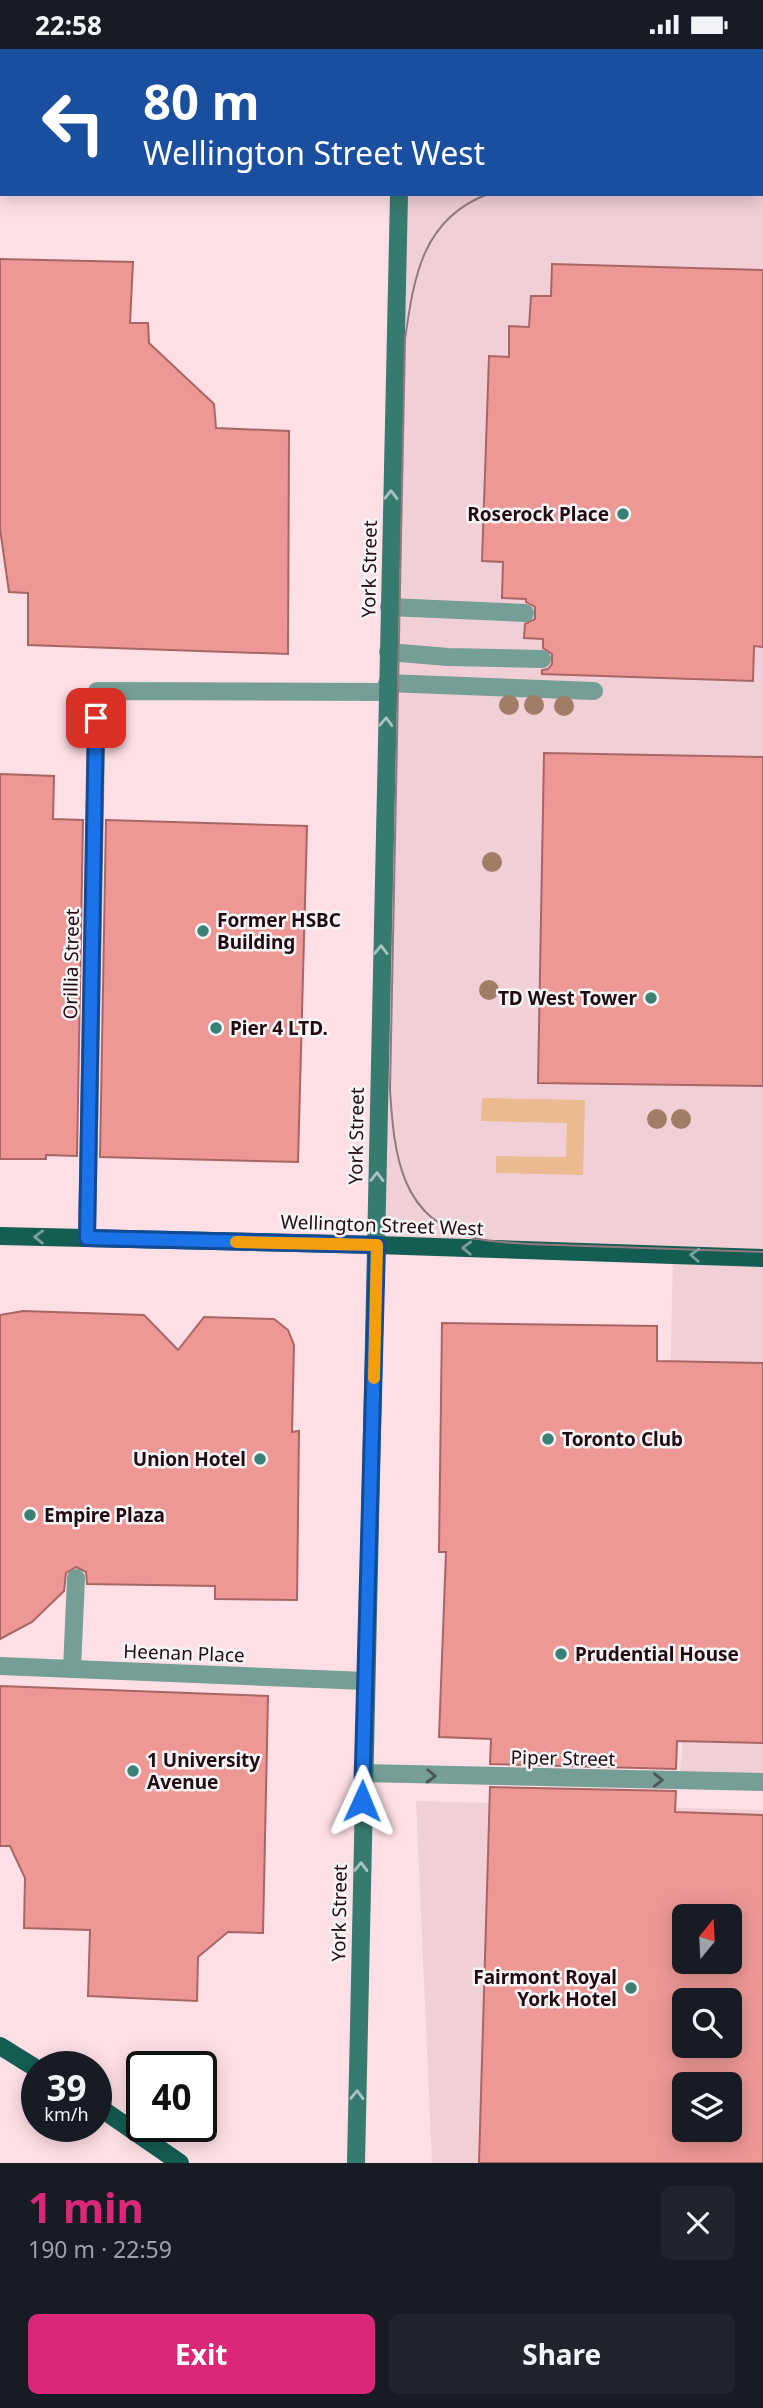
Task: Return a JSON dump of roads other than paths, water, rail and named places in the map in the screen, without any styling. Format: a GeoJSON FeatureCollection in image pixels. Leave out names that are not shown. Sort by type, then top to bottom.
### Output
{"type":"FeatureCollection","features":[{"type":"Feature","properties":{"kind":"main road","name":"Wellington Street West"},"geometry":{"type":"LineString","coordinates":[[0,1236],[763,1258]]}},
{"type":"Feature","properties":{"kind":"main road"},"geometry":{"type":"LineString","coordinates":[[0,2046],[21,2059]]}},
{"type":"Feature","properties":{"kind":"main road"},"geometry":{"type":"LineString","coordinates":[[112,2116],[180,2163]]}},
{"type":"Feature","properties":{"kind":"street","name":"York Street"},"geometry":{"type":"LineString","coordinates":[[356,2163],[399,196]]}},
{"type":"Feature","properties":{"kind":"street"},"geometry":{"type":"LineString","coordinates":[[389,607],[525,613]]}},
{"type":"Feature","properties":{"kind":"street"},"geometry":{"type":"LineString","coordinates":[[388,652],[448,657],[542,659]]}},
{"type":"Feature","properties":{"kind":"street"},"geometry":{"type":"LineString","coordinates":[[387,687],[594,691]]}},
{"type":"Feature","properties":{"kind":"street","name":"Orillia Street"},"geometry":{"type":"LineString","coordinates":[[87,1238],[97,691],[387,687]]}},
{"type":"Feature","properties":{"kind":"street"},"geometry":{"type":"LineString","coordinates":[[72,1669],[76,1578]]}},
{"type":"Feature","properties":{"kind":"street","name":"Heenan Place"},"geometry":{"type":"LineString","coordinates":[[0,1666],[366,1681]]}},
{"type":"Feature","properties":{"kind":"street","name":"Piper Street"},"geometry":{"type":"LineString","coordinates":[[363,1773],[763,1783]]}},
{"type":"Feature","properties":{"kind":"tram line"},"geometry":{"type":"LineString","coordinates":[[484,196],[448,218],[425,253],[412,294],[405,339],[390,1090],[399,1160],[416,1200],[430,1217],[449,1229],[474,1238],[528,1244],[763,1252]]}},
{"type":"Feature","properties":{"kind":"place","name":"Roserock Place"},"geometry":{"type":"Point","coordinates":[623,514]}},
{"type":"Feature","properties":{"kind":"place","name":"Former HSBC Building"},"geometry":{"type":"Point","coordinates":[203,931]}},
{"type":"Feature","properties":{"kind":"place","name":"TD West Tower"},"geometry":{"type":"Point","coordinates":[651,998]}},
{"type":"Feature","properties":{"kind":"place","name":"Pier 4 LTD."},"geometry":{"type":"Point","coordinates":[216,1028]}},
{"type":"Feature","properties":{"kind":"place","name":"Toronto Club"},"geometry":{"type":"Point","coordinates":[548,1439]}},
{"type":"Feature","properties":{"kind":"place","name":"Union Hotel"},"geometry":{"type":"Point","coordinates":[260,1459]}},
{"type":"Feature","properties":{"kind":"place","name":"Empire Plaza"},"geometry":{"type":"Point","coordinates":[30,1515]}},
{"type":"Feature","properties":{"kind":"place","name":"Prudential House"},"geometry":{"type":"Point","coordinates":[561,1654]}},
{"type":"Feature","properties":{"kind":"place","name":"1 University Avenue"},"geometry":{"type":"Point","coordinates":[133,1771]}},
{"type":"Feature","properties":{"kind":"place","name":"Fairmont Royal York Hotel"},"geometry":{"type":"Point","coordinates":[631,1988]}}]}
